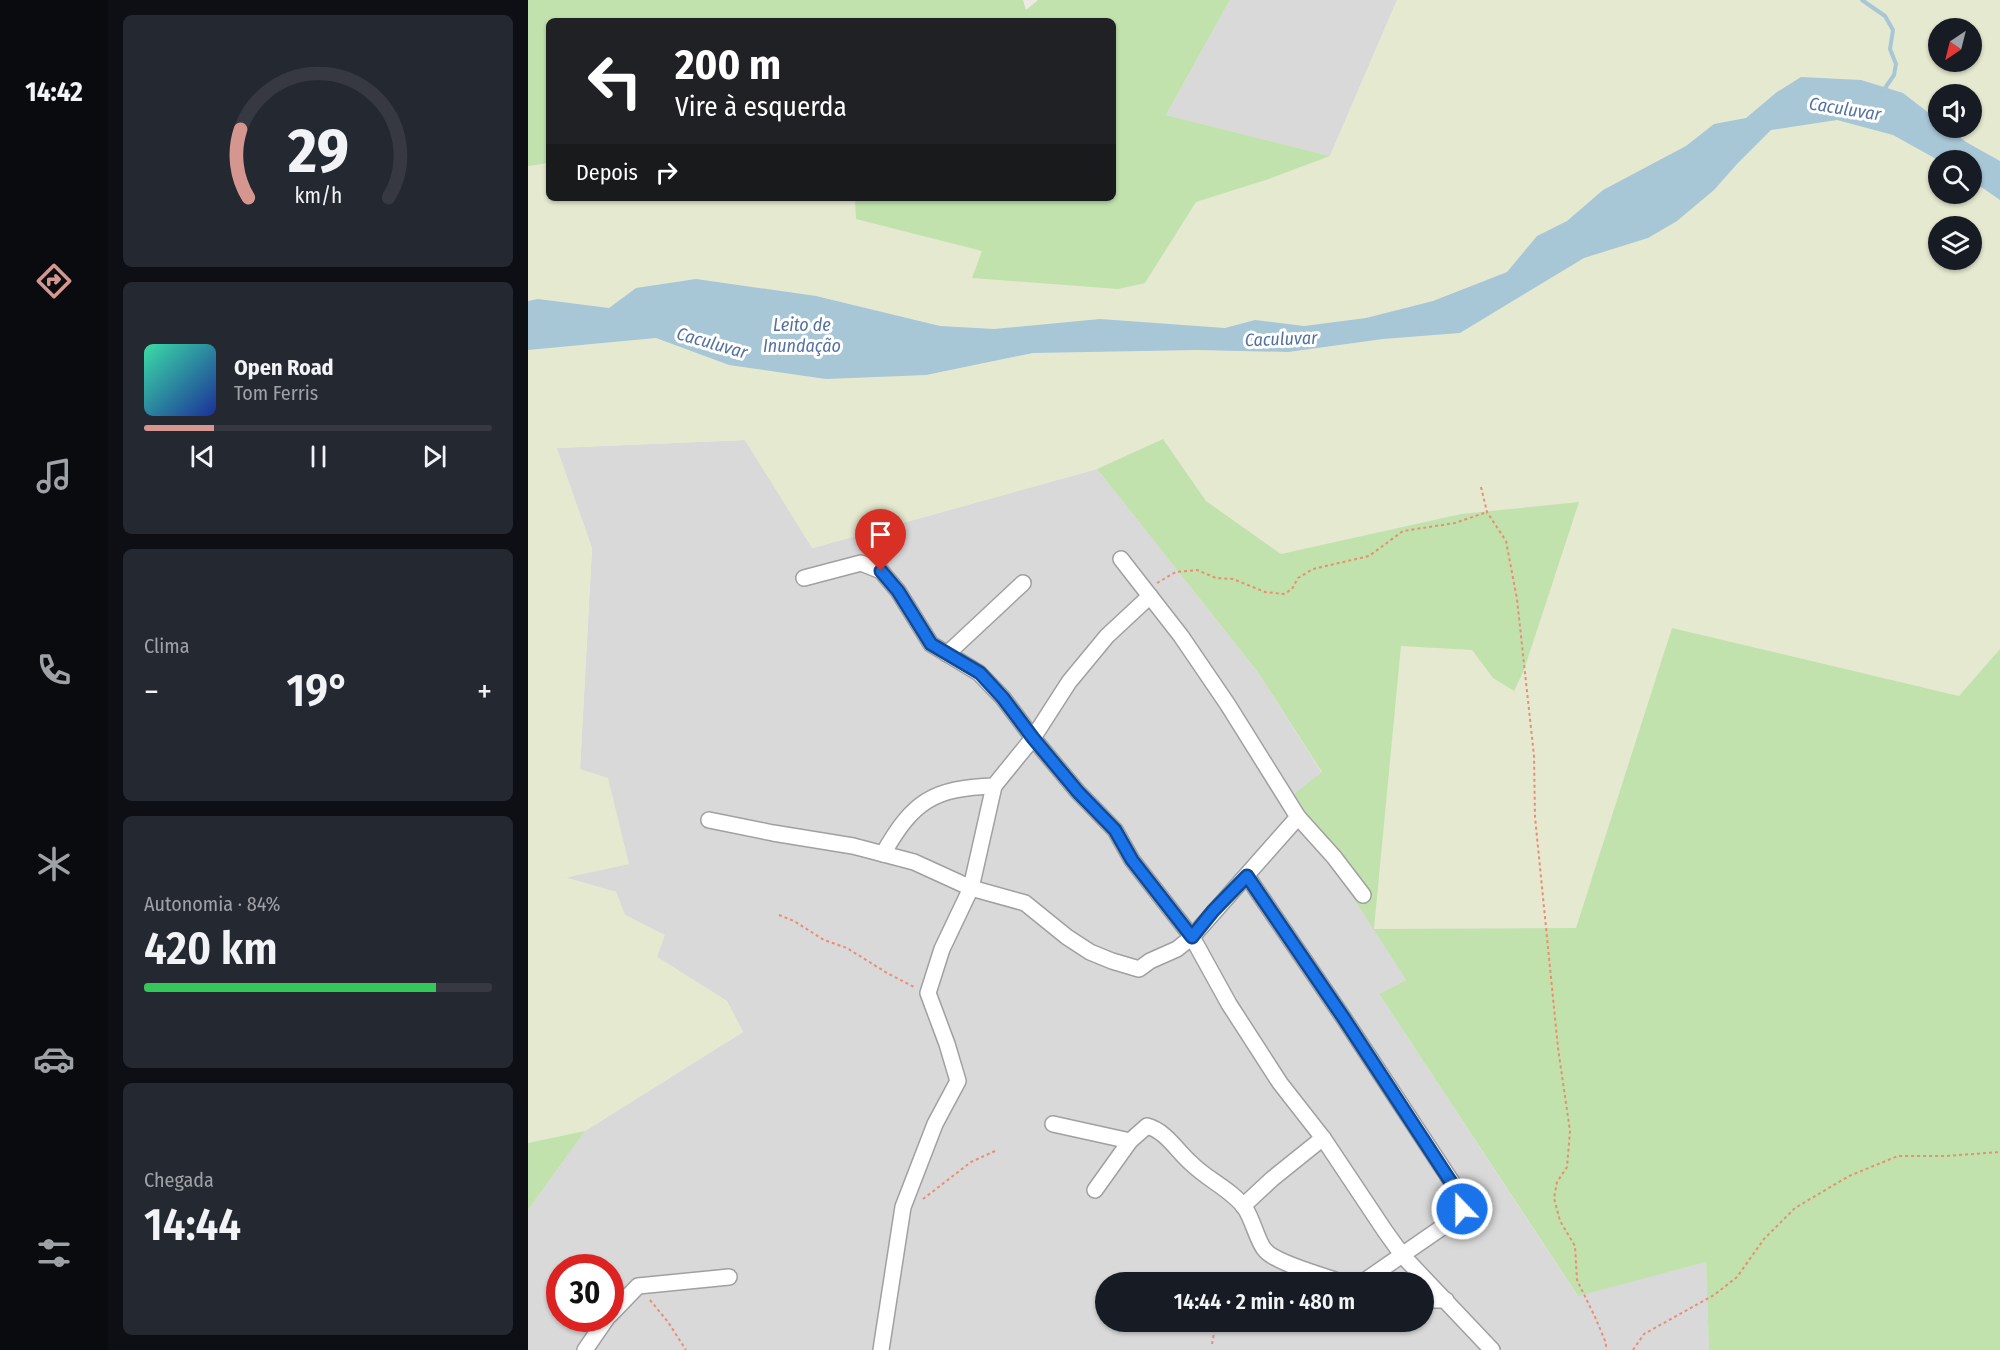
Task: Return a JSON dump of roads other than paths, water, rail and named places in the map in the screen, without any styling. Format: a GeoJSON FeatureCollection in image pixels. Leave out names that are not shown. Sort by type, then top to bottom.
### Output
{"type":"FeatureCollection","features":[{"type":"Feature","properties":{"kind":"street"},"geometry":{"type":"LineString","coordinates":[[1122,559],[1181,636],[1228,705],[1298,817],[1334,857],[1363,896]]}},
{"type":"Feature","properties":{"kind":"street"},"geometry":{"type":"LineString","coordinates":[[804,578],[861,563],[881,571],[898,591],[931,644],[980,673],[1003,698],[1078,792],[1115,830],[1132,860],[1192,937],[1229,1004],[1280,1083],[1323,1138],[1403,1256],[1492,1350]]}},
{"type":"Feature","properties":{"kind":"street"},"geometry":{"type":"LineString","coordinates":[[947,654],[1023,583]]}},
{"type":"Feature","properties":{"kind":"street"},"geometry":{"type":"LineString","coordinates":[[881,1350],[903,1207],[935,1124],[958,1082],[928,993],[942,949],[971,888],[994,786],[1033,738],[1069,682],[1107,636],[1148,594]]}},
{"type":"Feature","properties":{"kind":"street"},"geometry":{"type":"LineString","coordinates":[[883,854],[894,834],[916,807],[938,795],[964,787],[994,786]]}},
{"type":"Feature","properties":{"kind":"street"},"geometry":{"type":"LineString","coordinates":[[709,820],[853,846],[914,862],[971,888],[1025,903],[1067,937],[1090,952],[1139,969],[1150,961],[1177,949],[1192,937],[1298,817]]}},
{"type":"Feature","properties":{"kind":"street"},"geometry":{"type":"LineString","coordinates":[[1247,876],[1337,1007],[1462,1199],[1462,1209],[1457,1217],[1378,1272]]}},
{"type":"Feature","properties":{"kind":"street"},"geometry":{"type":"LineString","coordinates":[[1053,1124],[1130,1141]]}},
{"type":"Feature","properties":{"kind":"street"},"geometry":{"type":"LineString","coordinates":[[1095,1190],[1130,1141],[1147,1126],[1156,1128],[1190,1163],[1243,1206],[1253,1222],[1265,1251],[1291,1265],[1312,1272]]}},
{"type":"Feature","properties":{"kind":"street"},"geometry":{"type":"LineString","coordinates":[[1243,1206],[1323,1138]]}},
{"type":"Feature","properties":{"kind":"street"},"geometry":{"type":"LineString","coordinates":[[624,1300],[638,1286],[729,1277]]}},
{"type":"Feature","properties":{"kind":"street"},"geometry":{"type":"LineString","coordinates":[[1434,1300],[1446,1300]]}},
{"type":"Feature","properties":{"kind":"street"},"geometry":{"type":"LineString","coordinates":[[585,1350],[597,1332]]}},
{"type":"Feature","properties":{"kind":"water","name":"Leito de Inundação"},"geometry":{"type":"Polygon","coordinates":[[[1801,77],[1861,80],[1903,93],[1928,112],[1928,138],[1961,138],[1980,150],[1928,150],[1928,154],[1893,135],[1837,120],[1771,130],[1714,190],[1677,221],[1648,238],[1584,258],[1460,333],[1383,339],[1288,352],[1198,350],[1033,353],[926,375],[826,379],[729,365],[656,338],[528,350],[528,301],[538,299],[609,308],[636,288],[696,279],[816,296],[940,326],[994,329],[1100,319],[1225,328],[1255,320],[1304,326],[1366,318],[1433,301],[1507,272],[1537,236],[1567,221],[1603,190],[1686,146],[1714,124],[1746,118],[1777,92],[1801,77]]]}},
{"type":"Feature","properties":{"kind":"water","name":"Leito de Inundação"},"geometry":{"type":"Polygon","coordinates":[[[1982,151],[2000,161],[2000,200],[1982,188],[1982,151]]]}},
{"type":"Feature","properties":{"kind":"waterway"},"geometry":{"type":"LineString","coordinates":[[1862,0],[1885,16],[1893,30],[1890,49],[1896,64],[1894,75],[1883,91]]}},
{"type":"Feature","properties":{"kind":"water label","name":"Caculuvar"},"geometry":{"type":"Point","coordinates":[1845,109]}},
{"type":"Feature","properties":{"kind":"water label","name":"Caculuvar"},"geometry":{"type":"Point","coordinates":[1281,339]}},
{"type":"Feature","properties":{"kind":"water label","name":"Caculuvar"},"geometry":{"type":"Point","coordinates":[712,343]}}]}
